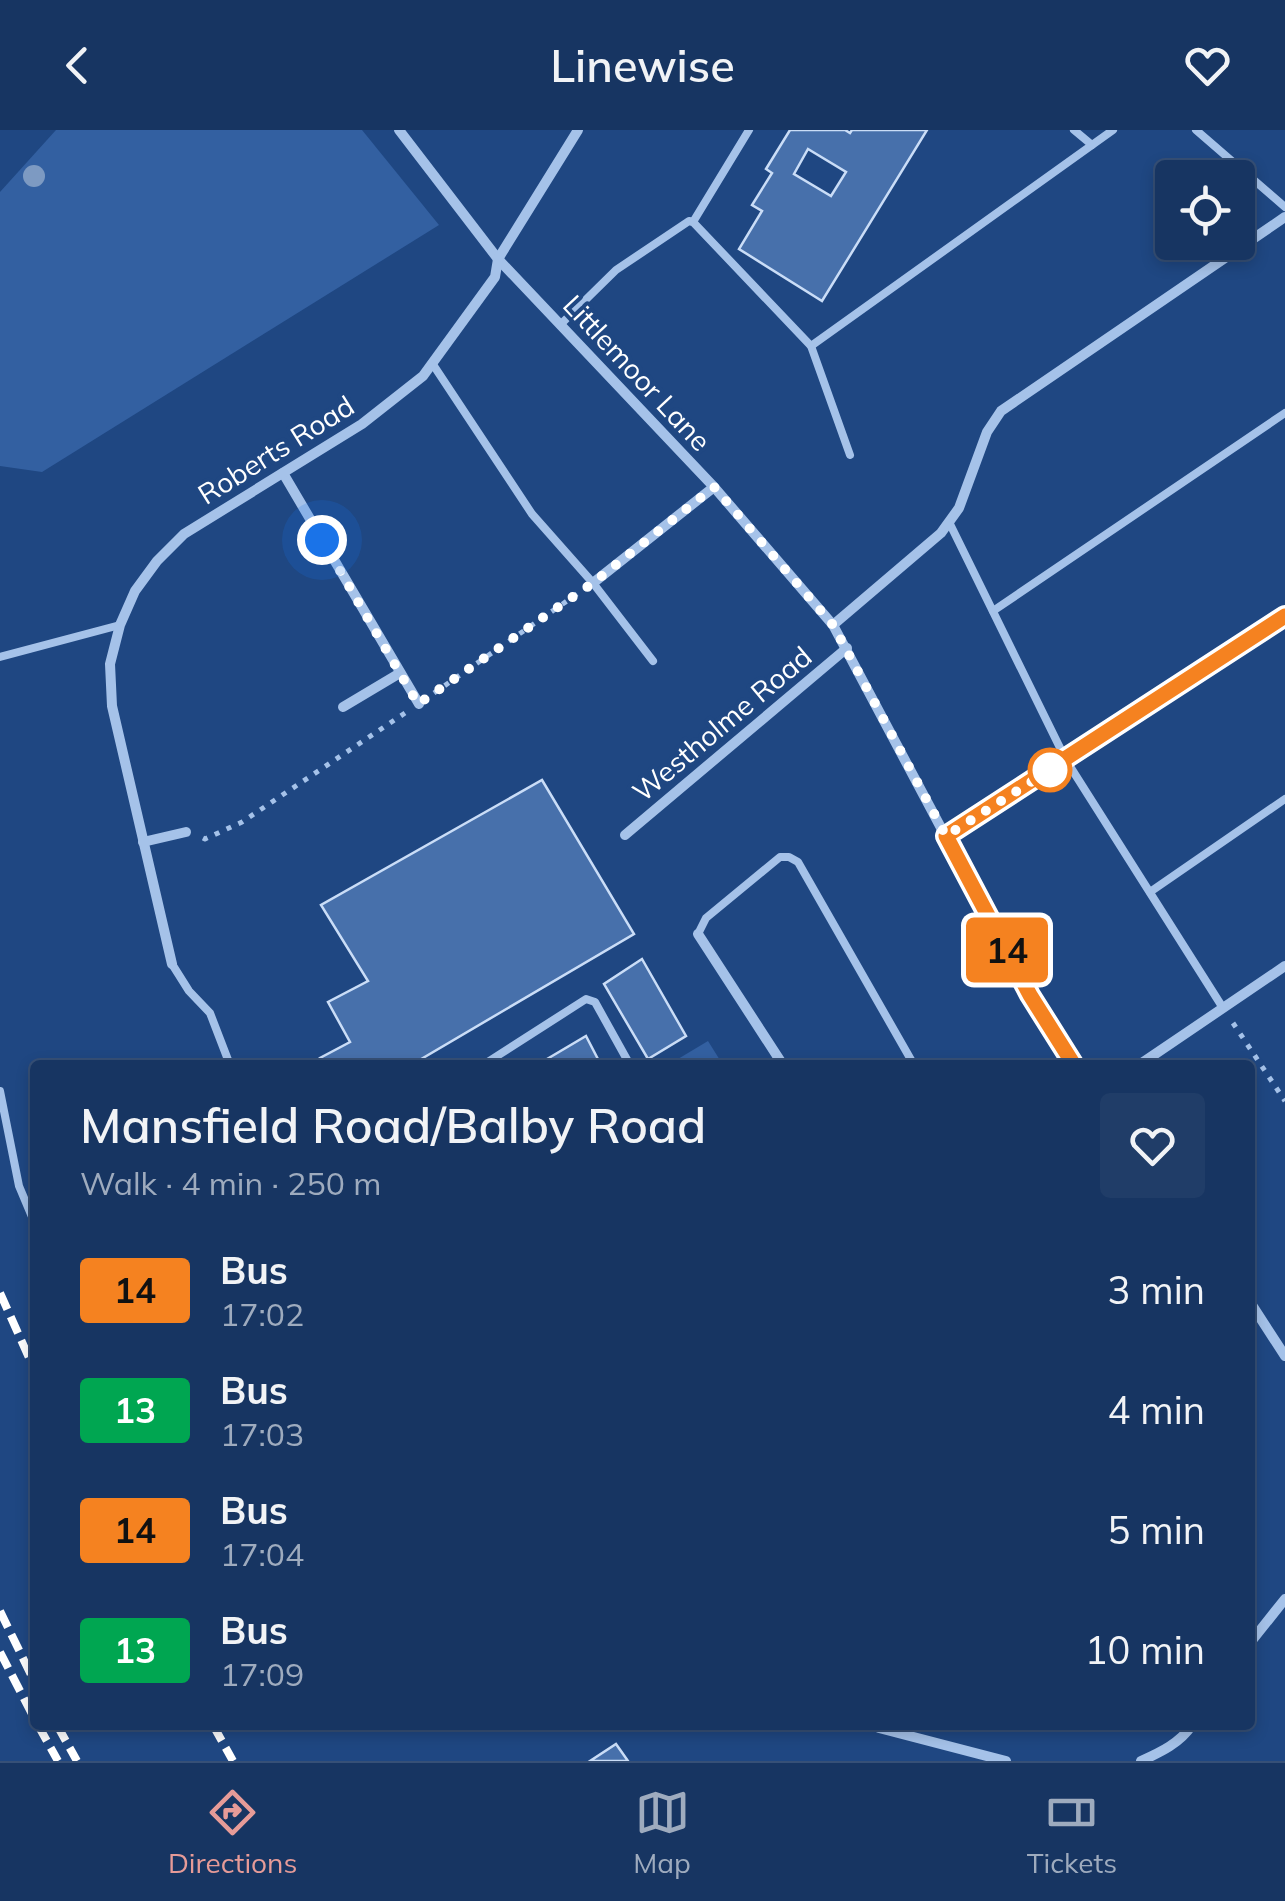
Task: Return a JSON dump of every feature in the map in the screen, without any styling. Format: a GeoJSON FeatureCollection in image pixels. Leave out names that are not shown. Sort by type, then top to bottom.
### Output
{"type":"FeatureCollection","features":[{"type":"Feature","properties":{"kind":"street","name":"Littlemoor Lane"},"geometry":{"type":"LineString","coordinates":[[399,130],[498,259],[714,487],[833,625],[1030,995],[1071,1060]]}},
{"type":"Feature","properties":{"kind":"street","name":"Roberts Road"},"geometry":{"type":"LineString","coordinates":[[172,964],[112,706],[110,664],[135,591],[184,534],[362,424],[423,376],[496,277],[498,259],[578,130]]}},
{"type":"Feature","properties":{"kind":"street"},"geometry":{"type":"LineString","coordinates":[[833,625],[941,533],[958,508],[987,432],[1001,411],[1285,217]]}},
{"type":"Feature","properties":{"kind":"street"},"geometry":{"type":"LineString","coordinates":[[283,473],[418,704]]}},
{"type":"Feature","properties":{"kind":"street"},"geometry":{"type":"LineString","coordinates":[[593,583],[714,487]]}},
{"type":"Feature","properties":{"kind":"street"},"geometry":{"type":"LineString","coordinates":[[946,836],[1285,616]]}},
{"type":"Feature","properties":{"kind":"street","name":"Westholme Road"},"geometry":{"type":"LineString","coordinates":[[625,835],[847,648]]}},
{"type":"Feature","properties":{"kind":"street"},"geometry":{"type":"LineString","coordinates":[[343,708],[400,672]]}},
{"type":"Feature","properties":{"kind":"street"},"geometry":{"type":"LineString","coordinates":[[143,842],[186,832]]}},
{"type":"Feature","properties":{"kind":"street"},"geometry":{"type":"LineString","coordinates":[[698,934],[780,1060]]}},
{"type":"Feature","properties":{"kind":"street"},"geometry":{"type":"LineString","coordinates":[[1146,1060],[1285,966]]}},
{"type":"Feature","properties":{"kind":"street"},"geometry":{"type":"LineString","coordinates":[[1255,1310],[1285,1356]]}},
{"type":"Feature","properties":{"kind":"street"},"geometry":{"type":"LineString","coordinates":[[1255,1637],[1285,1599]]}},
{"type":"Feature","properties":{"kind":"street"},"geometry":{"type":"LineString","coordinates":[[887,1730],[1006,1761]]}},
{"type":"Feature","properties":{"kind":"street"},"geometry":{"type":"LineString","coordinates":[[1141,1761],[1162,1752],[1188,1730]]}},
{"type":"Feature","properties":{"kind":"lane"},"geometry":{"type":"LineString","coordinates":[[694,222],[749,130]]}},
{"type":"Feature","properties":{"kind":"lane"},"geometry":{"type":"LineString","coordinates":[[1074,130],[1092,145]]}},
{"type":"Feature","properties":{"kind":"lane"},"geometry":{"type":"LineString","coordinates":[[811,346],[1113,130]]}},
{"type":"Feature","properties":{"kind":"lane"},"geometry":{"type":"LineString","coordinates":[[1196,130],[1285,207]]}},
{"type":"Feature","properties":{"kind":"lane"},"geometry":{"type":"LineString","coordinates":[[560,325],[616,270],[694,222]]}},
{"type":"Feature","properties":{"kind":"lane"},"geometry":{"type":"LineString","coordinates":[[694,222],[811,346],[850,455]]}},
{"type":"Feature","properties":{"kind":"lane"},"geometry":{"type":"LineString","coordinates":[[432,364],[532,514],[593,583],[652,662]]}},
{"type":"Feature","properties":{"kind":"lane"},"geometry":{"type":"LineString","coordinates":[[993,611],[1285,413]]}},
{"type":"Feature","properties":{"kind":"lane"},"geometry":{"type":"LineString","coordinates":[[949,522],[1066,760],[1222,1008]]}},
{"type":"Feature","properties":{"kind":"lane"},"geometry":{"type":"LineString","coordinates":[[0,657],[120,626]]}},
{"type":"Feature","properties":{"kind":"lane"},"geometry":{"type":"LineString","coordinates":[[1150,892],[1285,799]]}},
{"type":"Feature","properties":{"kind":"lane"},"geometry":{"type":"LineString","coordinates":[[698,934],[706,918],[780,857],[798,862],[911,1060]]}},
{"type":"Feature","properties":{"kind":"lane"},"geometry":{"type":"LineString","coordinates":[[172,964],[189,991],[210,1013],[228,1060]]}},
{"type":"Feature","properties":{"kind":"lane"},"geometry":{"type":"LineString","coordinates":[[492,1060],[586,999],[595,1002],[627,1060]]}},
{"type":"Feature","properties":{"kind":"lane"},"geometry":{"type":"LineString","coordinates":[[0,1091],[18,1186],[30,1213]]}},
{"type":"Feature","properties":{"kind":"path"},"geometry":{"type":"LineString","coordinates":[[186,832],[206,839],[242,822],[593,583]]}},
{"type":"Feature","properties":{"kind":"path"},"geometry":{"type":"LineString","coordinates":[[1222,1008],[1285,1100]]}},
{"type":"Feature","properties":{"kind":"shaded area"},"geometry":{"type":"Polygon","coordinates":[[[56,130],[362,130],[439,225],[42,472],[0,466],[0,192],[56,130]]]}},
{"type":"Feature","properties":{"kind":"shaded area"},"geometry":{"type":"Polygon","coordinates":[[[708,1041],[720,1060],[676,1060],[708,1041]]]}},
{"type":"Feature","properties":{"kind":"building"},"geometry":{"type":"Polygon","coordinates":[[[790,130],[927,130],[822,301],[739,249],[762,211],[752,205],[772,173],[766,169],[790,130]],[[808,149],[794,174],[831,196],[846,172],[808,149]]]}},
{"type":"Feature","properties":{"kind":"building"},"geometry":{"type":"Polygon","coordinates":[[[542,780],[634,934],[420,1060],[321,1060],[350,1042],[328,1002],[368,981],[321,905],[542,780]]]}},
{"type":"Feature","properties":{"kind":"building"},"geometry":{"type":"Polygon","coordinates":[[[642,959],[686,1036],[648,1059],[604,984],[642,959]]]}},
{"type":"Feature","properties":{"kind":"building"},"geometry":{"type":"Polygon","coordinates":[[[586,1036],[598,1060],[545,1060],[586,1036]]]}},
{"type":"Feature","properties":{"kind":"building"},"geometry":{"type":"Polygon","coordinates":[[[616,1744],[628,1761],[590,1761],[616,1744]]]}},
{"type":"Feature","properties":{"kind":"railway"},"geometry":{"type":"LineString","coordinates":[[0,1293],[30,1360]]}},
{"type":"Feature","properties":{"kind":"railway"},"geometry":{"type":"LineString","coordinates":[[0,1611],[30,1673]]}},
{"type":"Feature","properties":{"kind":"railway"},"geometry":{"type":"LineString","coordinates":[[0,1652],[30,1710]]}},
{"type":"Feature","properties":{"kind":"railway"},"geometry":{"type":"LineString","coordinates":[[41,1730],[58,1761]]}},
{"type":"Feature","properties":{"kind":"railway"},"geometry":{"type":"LineString","coordinates":[[60,1730],[77,1761]]}},
{"type":"Feature","properties":{"kind":"railway"},"geometry":{"type":"LineString","coordinates":[[216,1730],[233,1761]]}},
{"type":"Feature","properties":{"kind":"bus line","name":"14"},"geometry":{"type":"LineString","coordinates":[[1071,1060],[1030,995],[946,836],[1285,616]]}},
{"type":"Feature","properties":{"kind":"route"},"geometry":{"type":"LineString","coordinates":[[322,540],[418,704],[593,583],[714,487],[833,625],[946,836],[1050,770]]}}]}
